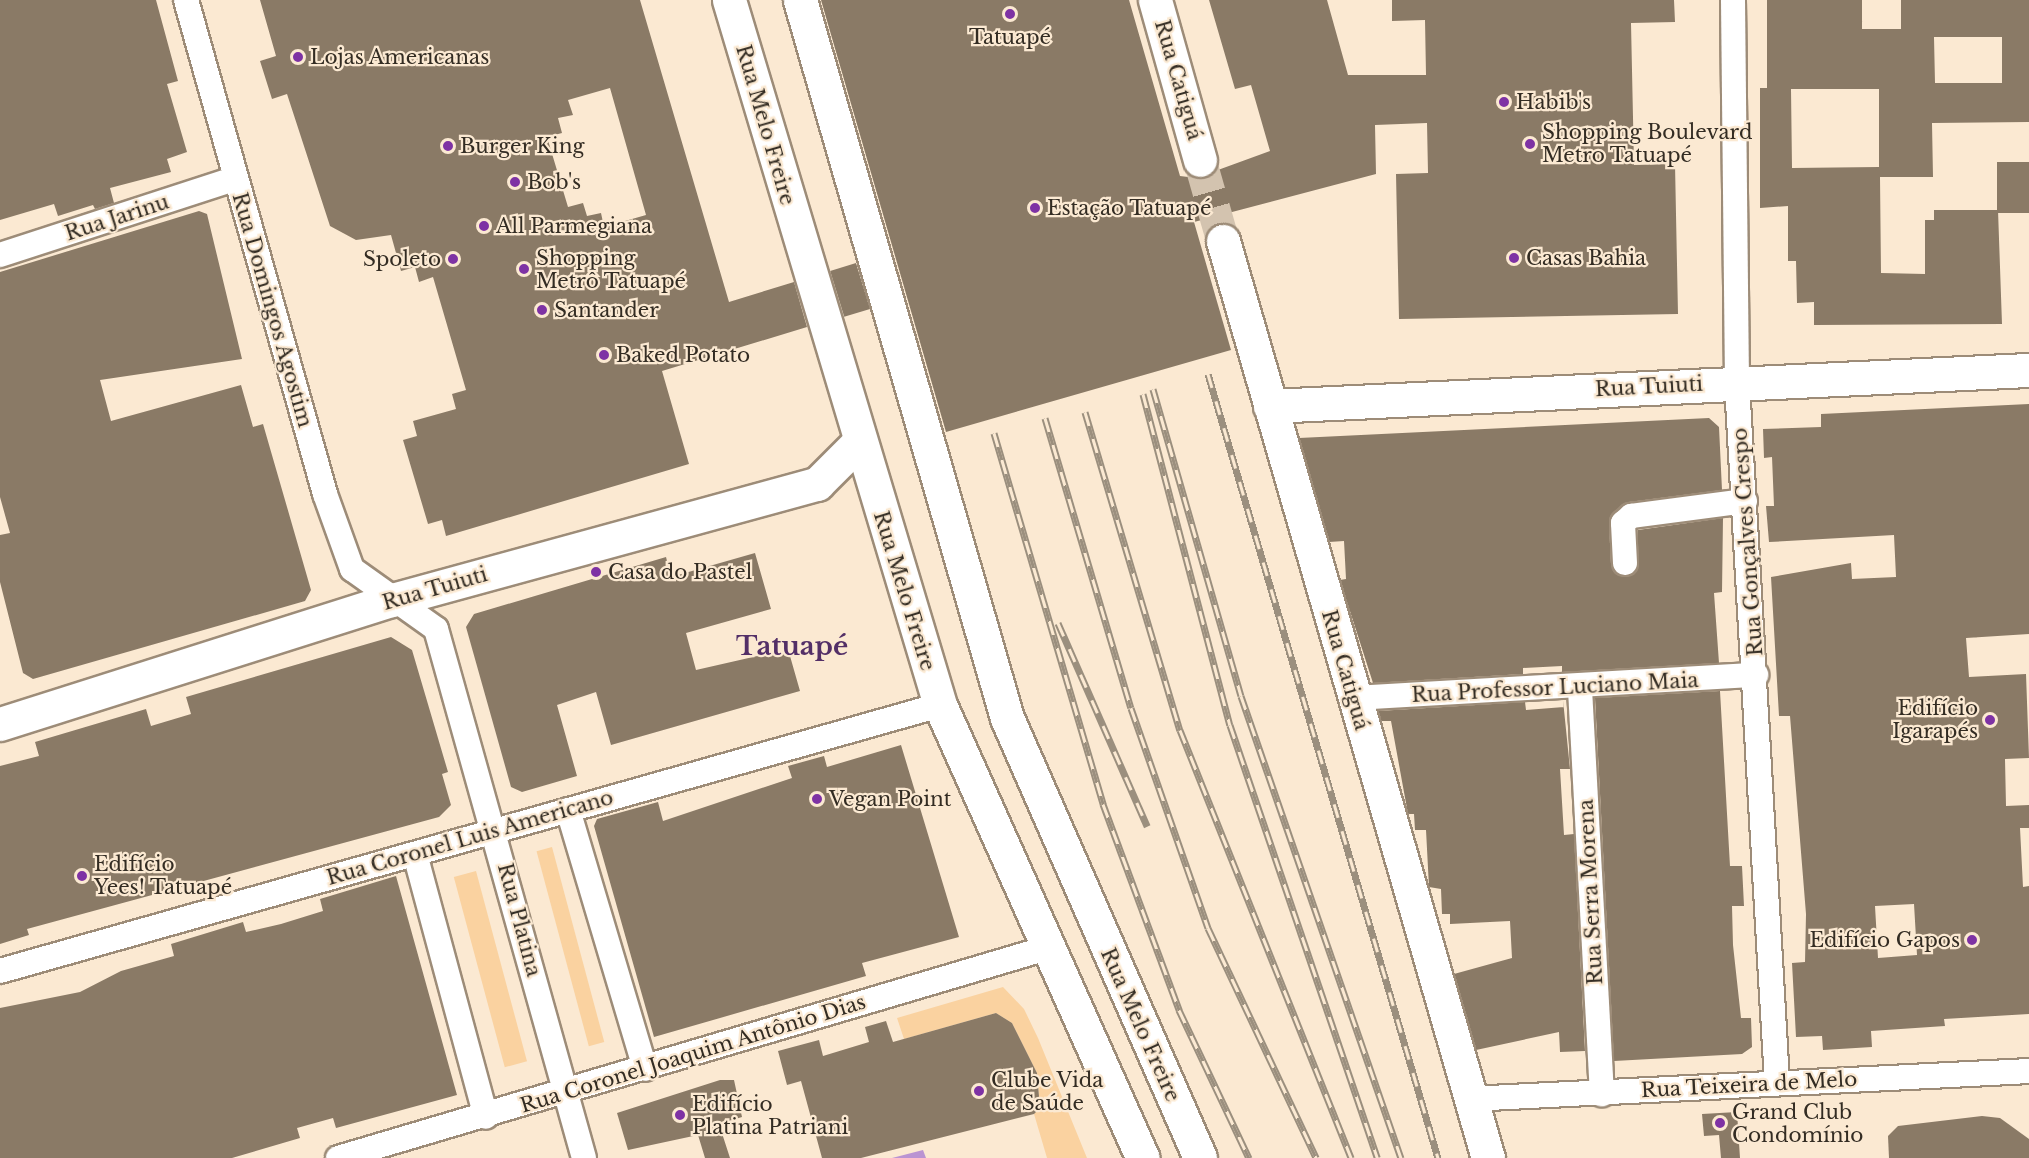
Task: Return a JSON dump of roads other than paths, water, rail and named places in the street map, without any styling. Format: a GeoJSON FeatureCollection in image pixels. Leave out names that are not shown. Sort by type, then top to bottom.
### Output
{"type":"FeatureCollection","features":[{"type":"Feature","properties":{"kind":"main road","name":"Rua Melo Freire"},"geometry":{"type":"LineString","coordinates":[[729,0],[858,443],[940,705],[1143,1158]]}},
{"type":"Feature","properties":{"kind":"main road","name":"Rua Melo Freire"},"geometry":{"type":"LineString","coordinates":[[800,0],[1007,718],[1200,1158]]}},
{"type":"Feature","properties":{"kind":"main road","name":"Rua Catiguá"},"geometry":{"type":"LineString","coordinates":[[1155,0],[1200,160]]}},
{"type":"Feature","properties":{"kind":"main road","name":"Rua Catiguá"},"geometry":{"type":"LineString","coordinates":[[1223,241],[1353,698],[1488,1158]]}},
{"type":"Feature","properties":{"kind":"main road","name":"Rua Tuiuti"},"geometry":{"type":"LineString","coordinates":[[1270,406],[2029,370]]}},
{"type":"Feature","properties":{"kind":"main road","name":"Rua Tuiuti"},"geometry":{"type":"LineString","coordinates":[[0,724],[392,600],[817,484],[858,443]]}},
{"type":"Feature","properties":{"kind":"street","name":"Rua Domingos Agostim"},"geometry":{"type":"LineString","coordinates":[[186,0],[234,179],[352,569],[392,600]]}},
{"type":"Feature","properties":{"kind":"street","name":"Rua Gonçalves Crespo"},"geometry":{"type":"LineString","coordinates":[[1733,0],[1737,384],[1756,675],[1777,1083]]}},
{"type":"Feature","properties":{"kind":"street","name":"Rua Jarinu"},"geometry":{"type":"LineString","coordinates":[[0,255],[234,179]]}},
{"type":"Feature","properties":{"kind":"street"},"geometry":{"type":"LineString","coordinates":[[1625,563],[1623,523],[1630,516],[1745,501]]}},
{"type":"Feature","properties":{"kind":"street","name":"Rua Platina"},"geometry":{"type":"LineString","coordinates":[[392,600],[436,629],[496,831],[584,1158]]}},
{"type":"Feature","properties":{"kind":"street","name":"Rua Professor Luciano Maia"},"geometry":{"type":"LineString","coordinates":[[1353,698],[1580,689],[1756,675]]}},
{"type":"Feature","properties":{"kind":"street","name":"Rua Serra Morena"},"geometry":{"type":"LineString","coordinates":[[1580,689],[1602,1094]]}},
{"type":"Feature","properties":{"kind":"street","name":"Rua Coronel Luis Americano"},"geometry":{"type":"LineString","coordinates":[[0,971],[940,705]]}},
{"type":"Feature","properties":{"kind":"street"},"geometry":{"type":"LineString","coordinates":[[568,810],[645,1069]]}},
{"type":"Feature","properties":{"kind":"street"},"geometry":{"type":"LineString","coordinates":[[416,854],[486,1117]]}},
{"type":"Feature","properties":{"kind":"street","name":"Rua Coronel Joaquim Antônio Dias"},"geometry":{"type":"LineString","coordinates":[[338,1158],[486,1117],[1047,948]]}},
{"type":"Feature","properties":{"kind":"street","name":"Rua Teixeira de Melo"},"geometry":{"type":"LineString","coordinates":[[1469,1099],[2029,1071]]}},
{"type":"Feature","properties":{"kind":"tunnel"},"geometry":{"type":"LineString","coordinates":[[1200,160],[1223,241]]}},
{"type":"Feature","properties":{"kind":"railway"},"geometry":{"type":"LineString","coordinates":[[1208,374],[1438,1158]]}},
{"type":"Feature","properties":{"kind":"railway"},"geometry":{"type":"LineString","coordinates":[[1153,389],[1241,696],[1401,1158]]}},
{"type":"Feature","properties":{"kind":"railway"},"geometry":{"type":"LineString","coordinates":[[1143,394],[1230,725],[1377,1158]]}},
{"type":"Feature","properties":{"kind":"railway"},"geometry":{"type":"LineString","coordinates":[[1085,412],[1180,730],[1351,1158]]}},
{"type":"Feature","properties":{"kind":"railway"},"geometry":{"type":"LineString","coordinates":[[1045,418],[1131,708],[1208,928],[1316,1158]]}},
{"type":"Feature","properties":{"kind":"railway"},"geometry":{"type":"LineString","coordinates":[[994,433],[1103,804],[1179,1010],[1249,1158]]}},
{"type":"Feature","properties":{"kind":"railway"},"geometry":{"type":"LineString","coordinates":[[1058,623],[1147,826]]}},
{"type":"Feature","properties":{"kind":"place","name":"Tatuapé"},"geometry":{"type":"Point","coordinates":[1010,14]}},
{"type":"Feature","properties":{"kind":"place","name":"Lojas Americanas"},"geometry":{"type":"Point","coordinates":[298,57]}},
{"type":"Feature","properties":{"kind":"place","name":"Habib's"},"geometry":{"type":"Point","coordinates":[1504,102]}},
{"type":"Feature","properties":{"kind":"place","name":"Shopping Boulevard Metro Tatuapé"},"geometry":{"type":"Point","coordinates":[1530,144]}},
{"type":"Feature","properties":{"kind":"place","name":"Burger King"},"geometry":{"type":"Point","coordinates":[448,146]}},
{"type":"Feature","properties":{"kind":"place","name":"Bob's"},"geometry":{"type":"Point","coordinates":[515,182]}},
{"type":"Feature","properties":{"kind":"place","name":"Estação Tatuapé"},"geometry":{"type":"Point","coordinates":[1035,208]}},
{"type":"Feature","properties":{"kind":"place","name":"All Parmegiana"},"geometry":{"type":"Point","coordinates":[484,226]}},
{"type":"Feature","properties":{"kind":"place","name":"Casas Bahia"},"geometry":{"type":"Point","coordinates":[1514,258]}},
{"type":"Feature","properties":{"kind":"place","name":"Spoleto"},"geometry":{"type":"Point","coordinates":[453,259]}},
{"type":"Feature","properties":{"kind":"place","name":"Shopping Metrô Tatuapé"},"geometry":{"type":"Point","coordinates":[524,269]}},
{"type":"Feature","properties":{"kind":"place","name":"Santander"},"geometry":{"type":"Point","coordinates":[542,310]}},
{"type":"Feature","properties":{"kind":"place","name":"Baked Potato"},"geometry":{"type":"Point","coordinates":[604,355]}},
{"type":"Feature","properties":{"kind":"place","name":"Casa do Pastel"},"geometry":{"type":"Point","coordinates":[596,572]}},
{"type":"Feature","properties":{"kind":"place","name":"Edifício Igarapés"},"geometry":{"type":"Point","coordinates":[1990,720]}},
{"type":"Feature","properties":{"kind":"place","name":"Vegan Point"},"geometry":{"type":"Point","coordinates":[817,799]}},
{"type":"Feature","properties":{"kind":"place","name":"Edifício Yees! Tatuapé"},"geometry":{"type":"Point","coordinates":[82,876]}},
{"type":"Feature","properties":{"kind":"place","name":"Edifício Gapos"},"geometry":{"type":"Point","coordinates":[1972,940]}},
{"type":"Feature","properties":{"kind":"place","name":"Clube Vida de Saúde"},"geometry":{"type":"Point","coordinates":[979,1091]}},
{"type":"Feature","properties":{"kind":"place","name":"Edifício Platina Patriani"},"geometry":{"type":"Point","coordinates":[680,1115]}},
{"type":"Feature","properties":{"kind":"place","name":"Grand Club Condomínio"},"geometry":{"type":"Point","coordinates":[1720,1123]}},
{"type":"Feature","properties":{"kind":"district","name":"Tatuapé"},"geometry":{"type":"Point","coordinates":[792,647]}}]}
